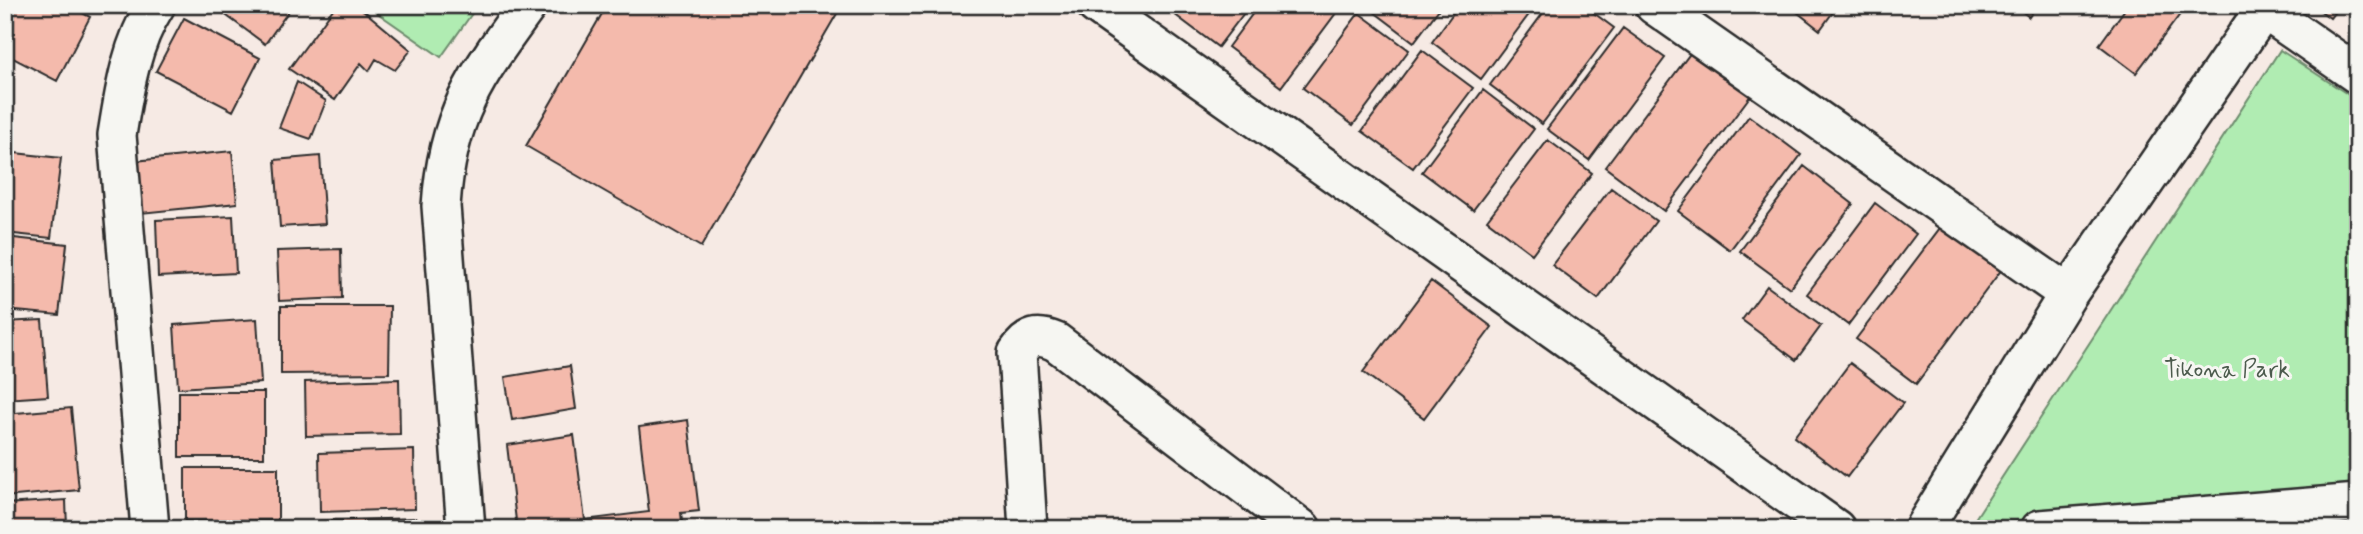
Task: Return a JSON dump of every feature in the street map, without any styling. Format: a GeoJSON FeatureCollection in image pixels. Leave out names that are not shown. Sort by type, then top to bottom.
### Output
{"type":"FeatureCollection","features":[{"type":"Feature","properties":{"kind":"street"},"geometry":{"type":"LineString","coordinates":[[150,529],[117,135],[124,91],[135,49],[156,5]]}},
{"type":"Feature","properties":{"kind":"street"},"geometry":{"type":"LineString","coordinates":[[466,529],[441,206],[443,164],[466,96],[528,5]]}},
{"type":"Feature","properties":{"kind":"street"},"geometry":{"type":"LineString","coordinates":[[1096,5],[1836,529]]}},
{"type":"Feature","properties":{"kind":"street"},"geometry":{"type":"LineString","coordinates":[[1654,5],[2068,294]]}},
{"type":"Feature","properties":{"kind":"street"},"geometry":{"type":"LineString","coordinates":[[1923,529],[2068,294],[2263,7],[2358,75]]}},
{"type":"Feature","properties":{"kind":"street"},"geometry":{"type":"LineString","coordinates":[[1028,529],[1017,354],[1024,342],[1033,337],[1044,337],[1056,342],[1302,529]]}},
{"type":"Feature","properties":{"kind":"street"},"geometry":{"type":"LineString","coordinates":[[2040,529],[2358,503]]}},
{"type":"Feature","properties":{"kind":"green space"},"geometry":{"type":"Polygon","coordinates":[[[366,5],[478,5],[441,57],[366,5]]]}},
{"type":"Feature","properties":{"kind":"green space","name":"Tikona Park"},"geometry":{"type":"Polygon","coordinates":[[[2280,50],[2358,101],[2358,489],[1971,525],[2280,50]]]}},
{"type":"Feature","properties":{"kind":"building"},"geometry":{"type":"Polygon","coordinates":[[[5,5],[68,5],[90,17],[57,81],[5,54],[5,5]]]}},
{"type":"Feature","properties":{"kind":"building"},"geometry":{"type":"Polygon","coordinates":[[[212,5],[293,5],[265,44],[212,5]]]}},
{"type":"Feature","properties":{"kind":"building"},"geometry":{"type":"Polygon","coordinates":[[[336,5],[357,5],[411,50],[395,70],[376,59],[369,71],[361,63],[335,100],[289,69],[336,5]]]}},
{"type":"Feature","properties":{"kind":"building"},"geometry":{"type":"Polygon","coordinates":[[[607,5],[842,5],[701,247],[526,146],[607,5]]]}},
{"type":"Feature","properties":{"kind":"building"},"geometry":{"type":"Polygon","coordinates":[[[1168,5],[1250,5],[1218,47],[1166,8],[1168,5]]]}},
{"type":"Feature","properties":{"kind":"building"},"geometry":{"type":"Polygon","coordinates":[[[1259,5],[1342,5],[1281,87],[1228,47],[1259,5]]]}},
{"type":"Feature","properties":{"kind":"building"},"geometry":{"type":"Polygon","coordinates":[[[1365,5],[1442,5],[1414,42],[1365,5]]]}},
{"type":"Feature","properties":{"kind":"building"},"geometry":{"type":"Polygon","coordinates":[[[1459,5],[1536,5],[1481,79],[1432,42],[1459,5]]]}},
{"type":"Feature","properties":{"kind":"building"},"geometry":{"type":"Polygon","coordinates":[[[1549,5],[1583,5],[1614,28],[1542,124],[1490,85],[1549,5]]]}},
{"type":"Feature","properties":{"kind":"building"},"geometry":{"type":"Polygon","coordinates":[[[1788,5],[1838,5],[1820,30],[1788,5]]]}},
{"type":"Feature","properties":{"kind":"building"},"geometry":{"type":"Polygon","coordinates":[[[2014,5],[2037,5],[2029,17],[2014,5]]]}},
{"type":"Feature","properties":{"kind":"building"},"geometry":{"type":"Polygon","coordinates":[[[2128,5],[2187,5],[2136,73],[2099,45],[2128,5]]]}},
{"type":"Feature","properties":{"kind":"building"},"geometry":{"type":"Polygon","coordinates":[[[2313,5],[2340,5],[2330,18],[2313,5]]]}},
{"type":"Feature","properties":{"kind":"building"},"geometry":{"type":"Polygon","coordinates":[[[1359,13],[1409,50],[1353,125],[1303,88],[1359,13]]]}},
{"type":"Feature","properties":{"kind":"building"},"geometry":{"type":"Polygon","coordinates":[[[184,18],[260,58],[233,111],[156,71],[184,18]]]}},
{"type":"Feature","properties":{"kind":"building"},"geometry":{"type":"Polygon","coordinates":[[[1623,28],[1665,58],[1589,160],[1547,129],[1623,28]]]}},
{"type":"Feature","properties":{"kind":"building"},"geometry":{"type":"Polygon","coordinates":[[[1422,50],[1473,88],[1413,168],[1362,131],[1422,50]]]}},
{"type":"Feature","properties":{"kind":"building"},"geometry":{"type":"Polygon","coordinates":[[[1692,51],[1751,95],[1664,211],[1605,167],[1692,51]]]}},
{"type":"Feature","properties":{"kind":"building"},"geometry":{"type":"Polygon","coordinates":[[[297,82],[326,101],[311,139],[279,128],[297,82]]]}},
{"type":"Feature","properties":{"kind":"building"},"geometry":{"type":"Polygon","coordinates":[[[1483,90],[1534,129],[1473,210],[1422,172],[1483,90]]]}},
{"type":"Feature","properties":{"kind":"building"},"geometry":{"type":"Polygon","coordinates":[[[1749,116],[1801,155],[1730,250],[1678,211],[1749,116]]]}},
{"type":"Feature","properties":{"kind":"building"},"geometry":{"type":"Polygon","coordinates":[[[1548,140],[1592,173],[1532,254],[1487,220],[1548,140]]]}},
{"type":"Feature","properties":{"kind":"building"},"geometry":{"type":"Polygon","coordinates":[[[232,151],[237,203],[141,213],[135,161],[232,151]]]}},
{"type":"Feature","properties":{"kind":"building"},"geometry":{"type":"Polygon","coordinates":[[[5,152],[61,158],[51,238],[5,233],[5,152]]]}},
{"type":"Feature","properties":{"kind":"building"},"geometry":{"type":"Polygon","coordinates":[[[320,156],[325,224],[280,227],[275,160],[320,156]]]}},
{"type":"Feature","properties":{"kind":"building"},"geometry":{"type":"Polygon","coordinates":[[[1804,166],[1853,204],[1790,288],[1740,251],[1804,166]]]}},
{"type":"Feature","properties":{"kind":"building"},"geometry":{"type":"Polygon","coordinates":[[[1611,188],[1656,221],[1598,299],[1552,265],[1611,188]]]}},
{"type":"Feature","properties":{"kind":"building"},"geometry":{"type":"Polygon","coordinates":[[[1875,203],[1916,234],[1848,325],[1807,294],[1875,203]]]}},
{"type":"Feature","properties":{"kind":"building"},"geometry":{"type":"Polygon","coordinates":[[[233,216],[236,273],[158,277],[156,220],[233,216]]]}},
{"type":"Feature","properties":{"kind":"building"},"geometry":{"type":"Polygon","coordinates":[[[1943,224],[2002,269],[1916,384],[1856,339],[1943,224]]]}},
{"type":"Feature","properties":{"kind":"building"},"geometry":{"type":"Polygon","coordinates":[[[5,237],[67,244],[59,315],[5,310],[5,237]]]}},
{"type":"Feature","properties":{"kind":"building"},"geometry":{"type":"Polygon","coordinates":[[[341,249],[342,298],[279,301],[277,251],[341,249]]]}},
{"type":"Feature","properties":{"kind":"building"},"geometry":{"type":"Polygon","coordinates":[[[1431,281],[1492,327],[1424,418],[1363,372],[1431,281]]]}},
{"type":"Feature","properties":{"kind":"building"},"geometry":{"type":"Polygon","coordinates":[[[1767,286],[1821,326],[1796,360],[1742,320],[1767,286]]]}},
{"type":"Feature","properties":{"kind":"building"},"geometry":{"type":"Polygon","coordinates":[[[281,306],[390,306],[389,373],[281,374],[281,306]]]}},
{"type":"Feature","properties":{"kind":"building"},"geometry":{"type":"Polygon","coordinates":[[[257,319],[261,383],[178,388],[174,325],[257,319]]]}},
{"type":"Feature","properties":{"kind":"building"},"geometry":{"type":"Polygon","coordinates":[[[42,320],[48,396],[5,399],[5,322],[42,320]]]}},
{"type":"Feature","properties":{"kind":"building"},"geometry":{"type":"Polygon","coordinates":[[[1850,363],[1903,403],[1847,477],[1794,437],[1850,363]]]}},
{"type":"Feature","properties":{"kind":"building"},"geometry":{"type":"Polygon","coordinates":[[[570,366],[576,409],[512,420],[505,377],[570,366]]]}},
{"type":"Feature","properties":{"kind":"building"},"geometry":{"type":"Polygon","coordinates":[[[399,379],[400,434],[306,436],[305,382],[399,379]]]}},
{"type":"Feature","properties":{"kind":"building"},"geometry":{"type":"Polygon","coordinates":[[[179,392],[264,392],[264,457],[179,457],[179,392]]]}},
{"type":"Feature","properties":{"kind":"building"},"geometry":{"type":"Polygon","coordinates":[[[71,408],[79,490],[5,497],[5,414],[71,408]]]}},
{"type":"Feature","properties":{"kind":"building"},"geometry":{"type":"Polygon","coordinates":[[[688,420],[699,511],[681,513],[683,529],[517,529],[507,445],[574,435],[585,520],[649,512],[639,427],[688,420]]]}},
{"type":"Feature","properties":{"kind":"building"},"geometry":{"type":"Polygon","coordinates":[[[414,450],[415,509],[320,512],[319,453],[414,450]]]}},
{"type":"Feature","properties":{"kind":"building"},"geometry":{"type":"Polygon","coordinates":[[[185,468],[278,468],[278,520],[185,521],[185,468]]]}},
{"type":"Feature","properties":{"kind":"building"},"geometry":{"type":"Polygon","coordinates":[[[66,500],[67,529],[5,529],[5,504],[66,500]]]}},
{"type":"Feature","properties":{"kind":"building"},"geometry":{"type":"Polygon","coordinates":[[[417,518],[417,529],[320,529],[320,521],[417,518]]]}},
{"type":"Feature","properties":{"kind":"building"},"geometry":{"type":"Polygon","coordinates":[[[2349,524],[2349,529],[2294,529],[2294,527],[2349,524]]]}}]}
